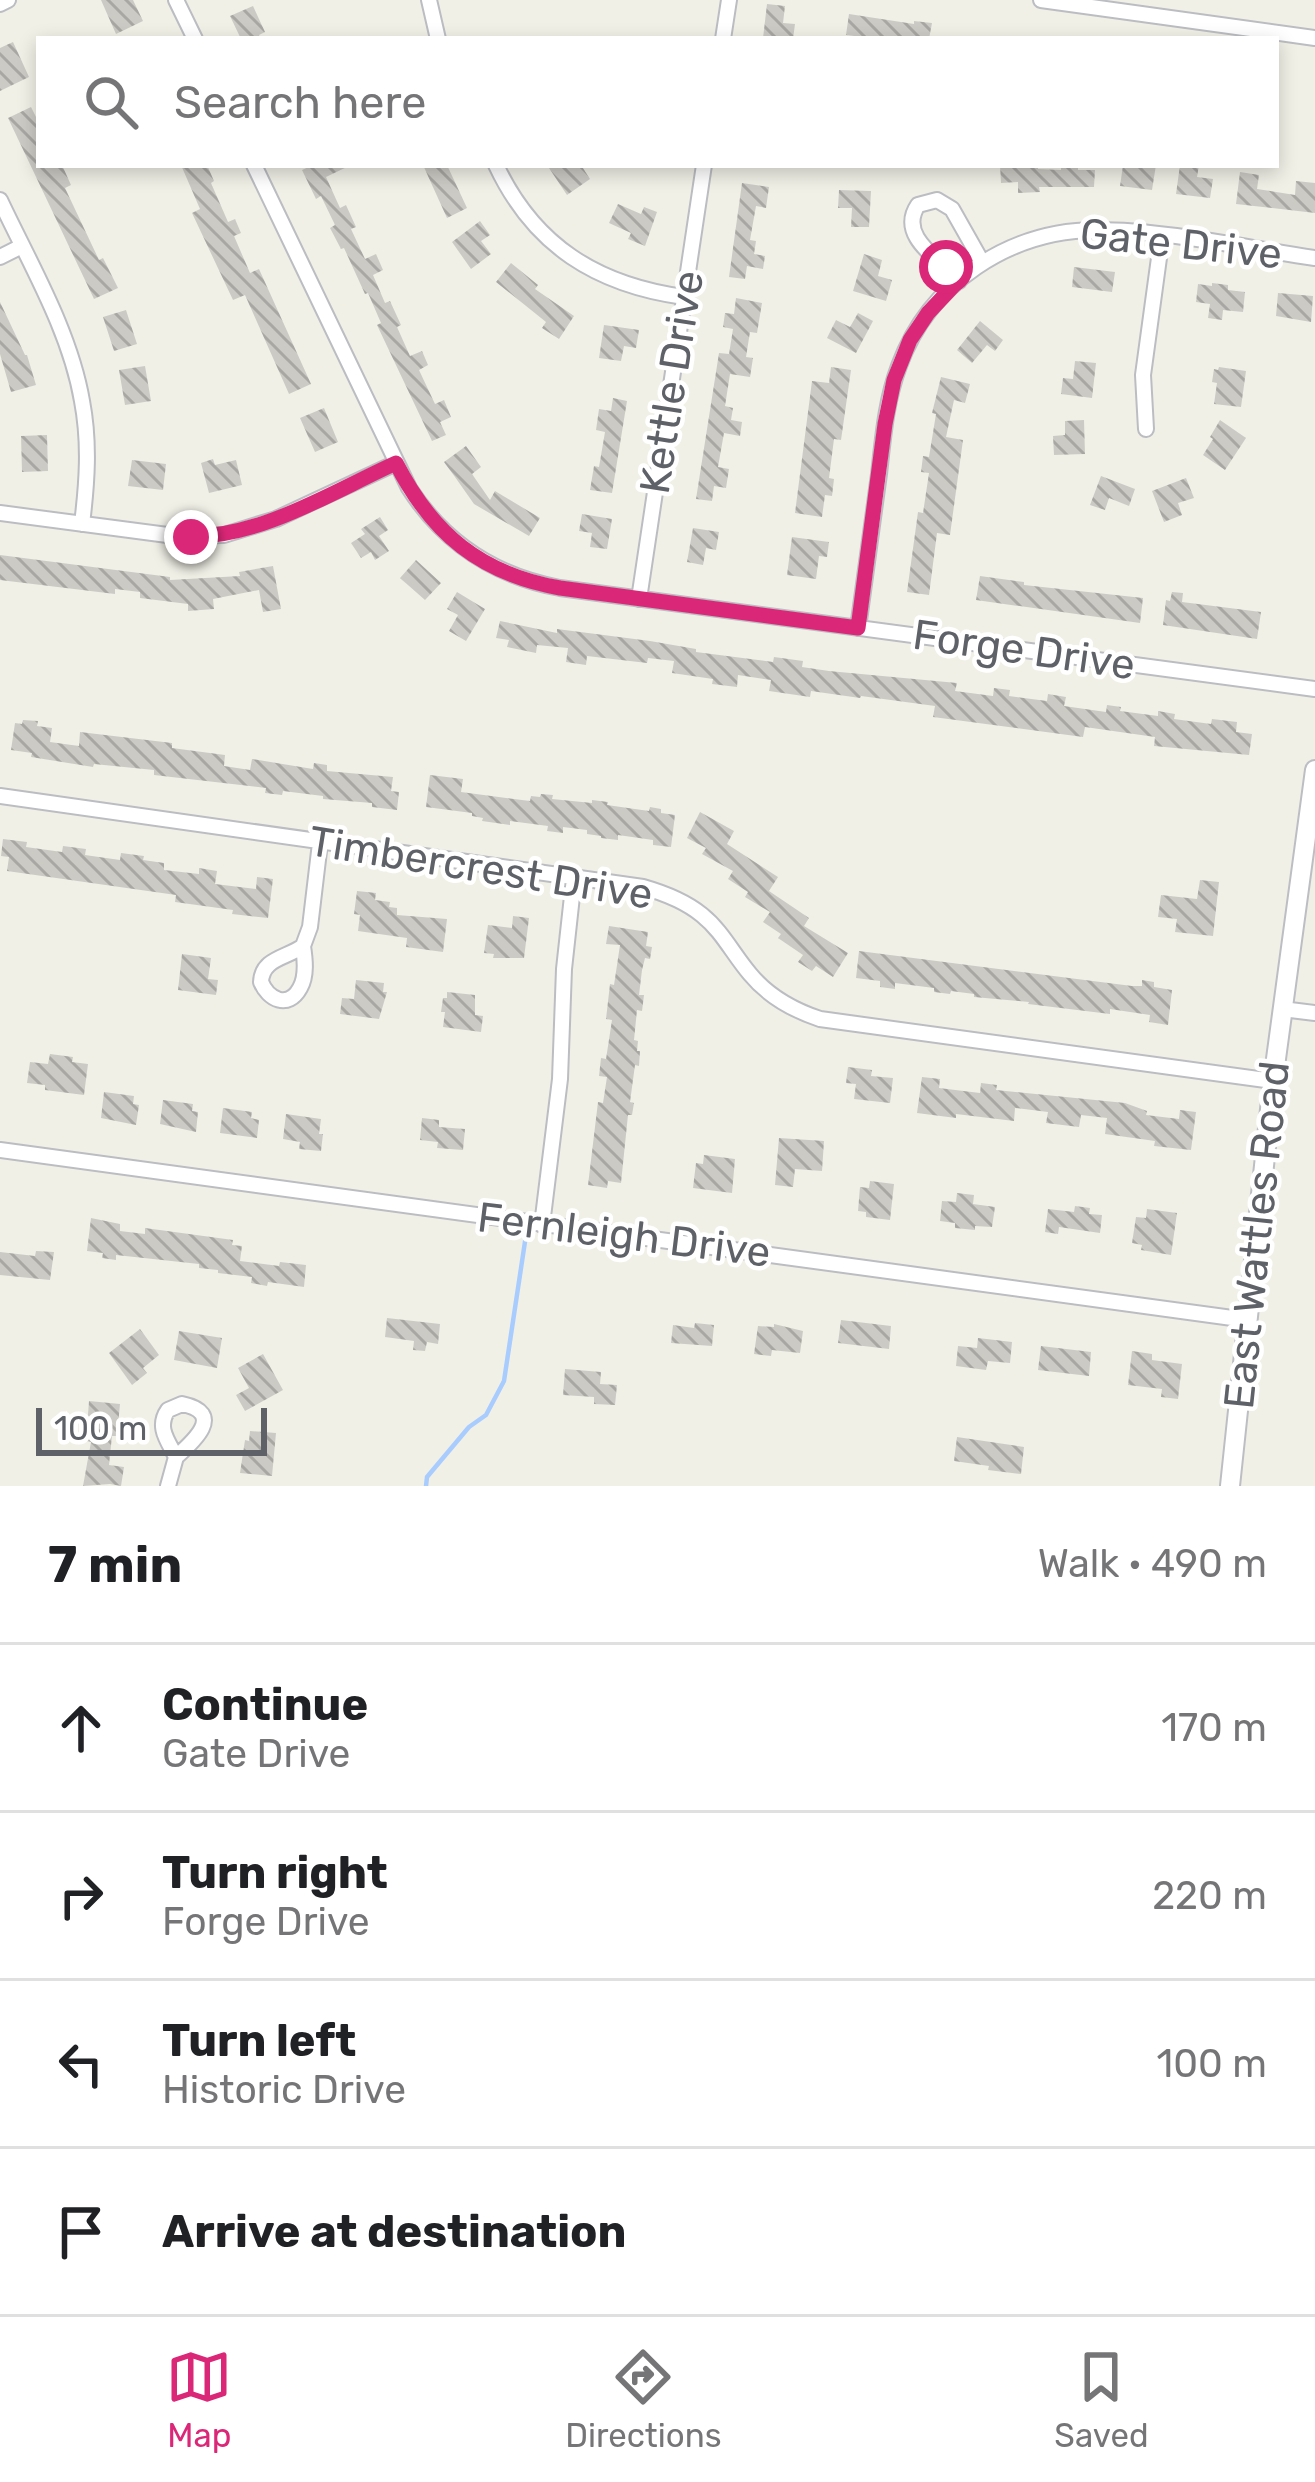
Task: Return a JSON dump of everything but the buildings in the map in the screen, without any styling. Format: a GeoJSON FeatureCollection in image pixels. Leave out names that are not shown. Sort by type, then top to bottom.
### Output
{"type":"FeatureCollection","features":[{"type":"Feature","properties":{"kind":"main road","name":"East Wattles Road"},"geometry":{"type":"LineString","coordinates":[[1230,1486],[1273,1081],[1315,770]]}},
{"type":"Feature","properties":{"kind":"street"},"geometry":{"type":"LineString","coordinates":[[176,0],[194,36]]}},
{"type":"Feature","properties":{"kind":"street"},"geometry":{"type":"LineString","coordinates":[[429,0],[437,36]]}},
{"type":"Feature","properties":{"kind":"street"},"geometry":{"type":"LineString","coordinates":[[723,36],[729,0]]}},
{"type":"Feature","properties":{"kind":"street"},"geometry":{"type":"LineString","coordinates":[[1041,0],[1315,38]]}},
{"type":"Feature","properties":{"kind":"street","name":"Forge Drive"},"geometry":{"type":"LineString","coordinates":[[255,168],[409,488],[436,524],[484,563],[540,585],[1315,689]]}},
{"type":"Feature","properties":{"kind":"street"},"geometry":{"type":"LineString","coordinates":[[498,168],[525,215],[579,262],[617,282],[684,297]]}},
{"type":"Feature","properties":{"kind":"street","name":"Kettle Drive"},"geometry":{"type":"LineString","coordinates":[[639,599],[704,168]]}},
{"type":"Feature","properties":{"kind":"street"},"geometry":{"type":"LineString","coordinates":[[959,280],[913,232],[911,218],[919,205],[937,200],[952,209],[982,262]]}},
{"type":"Feature","properties":{"kind":"street"},"geometry":{"type":"LineString","coordinates":[[0,202],[65,340],[78,380],[88,456],[82,524]]}},
{"type":"Feature","properties":{"kind":"street","name":"Gate Drive"},"geometry":{"type":"LineString","coordinates":[[858,628],[894,380],[910,340],[959,280],[1017,243],[1098,230],[1315,258]]}},
{"type":"Feature","properties":{"kind":"street"},"geometry":{"type":"LineString","coordinates":[[1146,429],[1143,375],[1162,236]]}},
{"type":"Feature","properties":{"kind":"street"},"geometry":{"type":"LineString","coordinates":[[0,256],[22,246]]}},
{"type":"Feature","properties":{"kind":"street"},"geometry":{"type":"LineString","coordinates":[[0,513],[175,536],[224,535],[276,519],[396,463]]}},
{"type":"Feature","properties":{"kind":"street","name":"Timbercrest Drive"},"geometry":{"type":"LineString","coordinates":[[0,796],[643,886],[688,905],[718,930],[767,991],[820,1019],[1273,1081]]}},
{"type":"Feature","properties":{"kind":"street"},"geometry":{"type":"LineString","coordinates":[[303,946],[310,927],[320,843]]}},
{"type":"Feature","properties":{"kind":"street"},"geometry":{"type":"LineString","coordinates":[[542,1225],[560,1079],[564,969],[574,878]]}},
{"type":"Feature","properties":{"kind":"street"},"geometry":{"type":"LineString","coordinates":[[1282,1009],[1315,1013]]}},
{"type":"Feature","properties":{"kind":"street","name":"Fernleigh Drive"},"geometry":{"type":"LineString","coordinates":[[0,1150],[1247,1320]]}},
{"type":"Feature","properties":{"kind":"street"},"geometry":{"type":"LineString","coordinates":[[168,1486],[176,1457]]}},
{"type":"Feature","properties":{"kind":"waterway"},"geometry":{"type":"LineString","coordinates":[[426,1486],[427,1477],[469,1427],[486,1415],[504,1381],[526,1235]]}},
{"type":"Feature","properties":{"kind":"route"},"geometry":{"type":"LineString","coordinates":[[191,537],[224,535],[264,524],[396,463],[421,506],[454,542],[484,563],[522,579],[858,628],[894,380],[910,340],[959,280],[946,267]]}}]}
